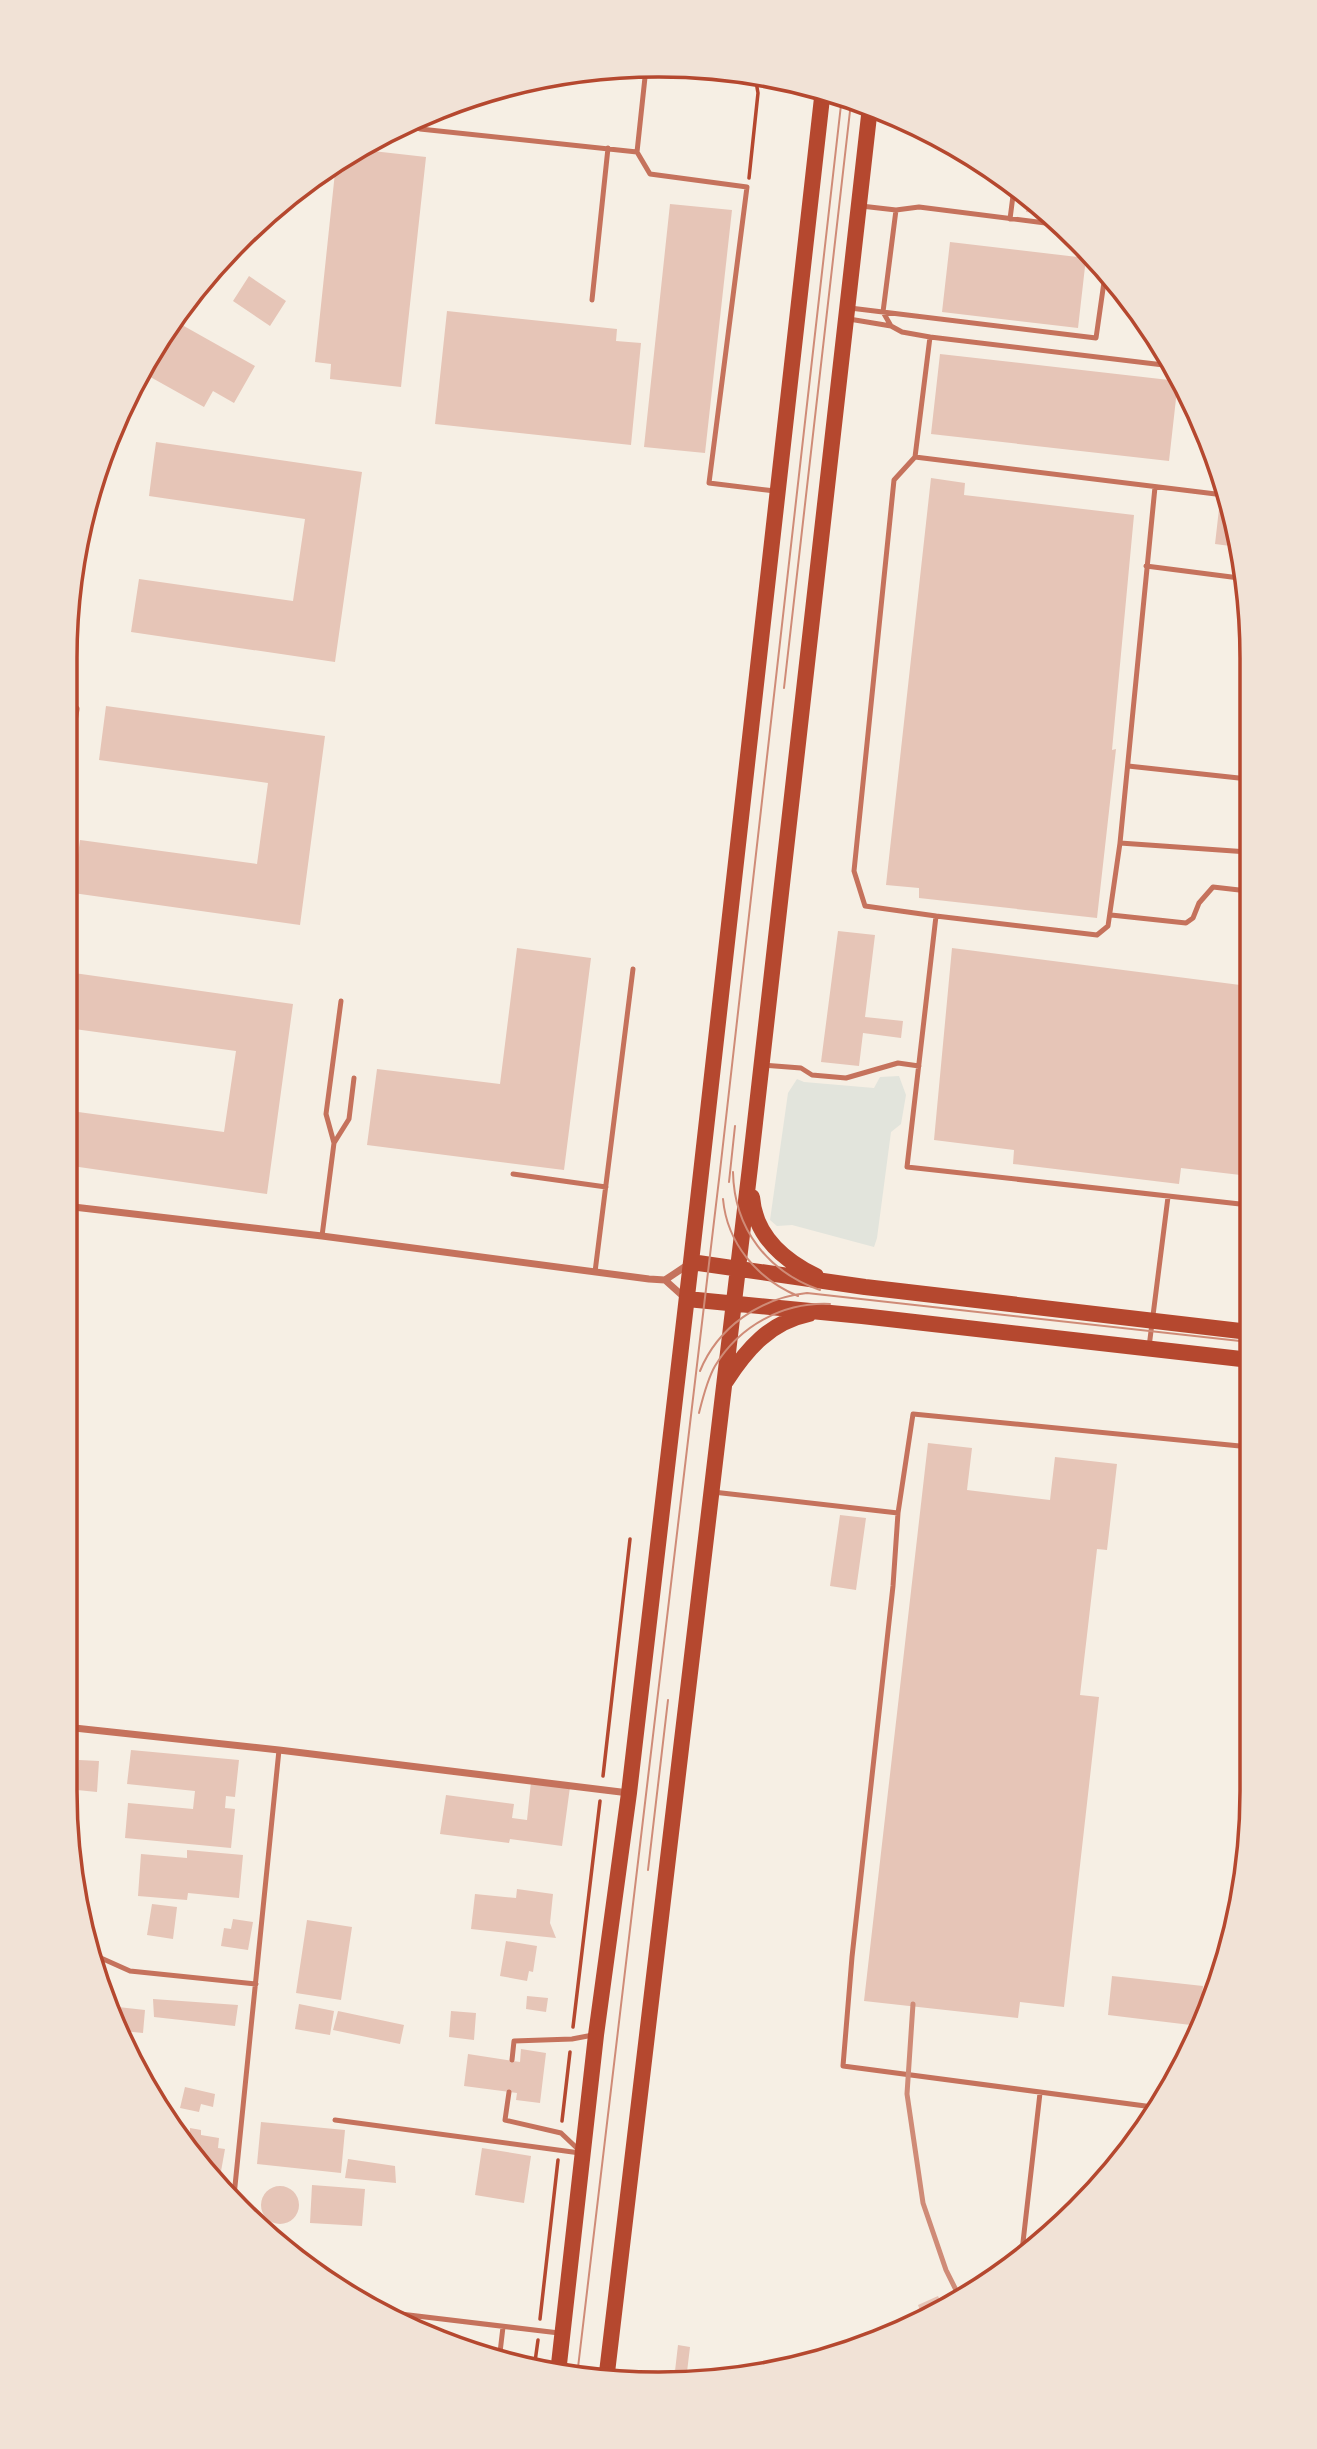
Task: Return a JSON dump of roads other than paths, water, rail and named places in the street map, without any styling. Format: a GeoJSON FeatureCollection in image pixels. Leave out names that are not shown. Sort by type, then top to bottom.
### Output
{"type":"FeatureCollection","features":[{"type":"Feature","properties":{"kind":"main road"},"geometry":{"type":"LineString","coordinates":[[559,2363],[596,2035],[629,1793],[687,1299],[822,101]]}},
{"type":"Feature","properties":{"kind":"main road"},"geometry":{"type":"LineString","coordinates":[[607,2370],[750,1167],[869,117]]}},
{"type":"Feature","properties":{"kind":"main road"},"geometry":{"type":"LineString","coordinates":[[750,1167],[753,1212],[760,1230],[787,1258],[827,1281]]}},
{"type":"Feature","properties":{"kind":"main road"},"geometry":{"type":"LineString","coordinates":[[691,1262],[1240,1331]]}},
{"type":"Feature","properties":{"kind":"main road"},"geometry":{"type":"LineString","coordinates":[[687,1299],[1240,1359]]}},
{"type":"Feature","properties":{"kind":"main road"},"geometry":{"type":"LineString","coordinates":[[723,1386],[753,1343],[799,1316],[822,1312]]}},
{"type":"Feature","properties":{"kind":"street"},"geometry":{"type":"LineString","coordinates":[[77,1207],[665,1280],[687,1299]]}},
{"type":"Feature","properties":{"kind":"street"},"geometry":{"type":"LineString","coordinates":[[665,1280],[691,1262]]}},
{"type":"Feature","properties":{"kind":"street"},"geometry":{"type":"LineString","coordinates":[[77,1728],[629,1793]]}},
{"type":"Feature","properties":{"kind":"lane"},"geometry":{"type":"LineString","coordinates":[[645,77],[637,152],[650,174],[747,187],[709,483],[777,491]]}},
{"type":"Feature","properties":{"kind":"lane"},"geometry":{"type":"LineString","coordinates":[[419,129],[637,152]]}},
{"type":"Feature","properties":{"kind":"lane"},"geometry":{"type":"LineString","coordinates":[[592,300],[608,148]]}},
{"type":"Feature","properties":{"kind":"lane"},"geometry":{"type":"LineString","coordinates":[[1010,219],[1013,198]]}},
{"type":"Feature","properties":{"kind":"lane"},"geometry":{"type":"LineString","coordinates":[[858,205],[896,210],[919,207],[1044,223]]}},
{"type":"Feature","properties":{"kind":"lane"},"geometry":{"type":"LineString","coordinates":[[891,326],[883,312],[896,210]]}},
{"type":"Feature","properties":{"kind":"lane"},"geometry":{"type":"LineString","coordinates":[[845,313],[883,312],[1096,338],[1104,285]]}},
{"type":"Feature","properties":{"kind":"lane"},"geometry":{"type":"LineString","coordinates":[[845,313],[891,326],[902,332],[930,337],[1160,365]]}},
{"type":"Feature","properties":{"kind":"lane"},"geometry":{"type":"LineString","coordinates":[[930,337],[915,457],[894,480],[854,871],[864,906],[1097,935],[1108,926],[1120,844],[1154,487]]}},
{"type":"Feature","properties":{"kind":"lane"},"geometry":{"type":"LineString","coordinates":[[915,457],[1216,494]]}},
{"type":"Feature","properties":{"kind":"lane"},"geometry":{"type":"LineString","coordinates":[[1146,566],[1234,577]]}},
{"type":"Feature","properties":{"kind":"lane"},"geometry":{"type":"LineString","coordinates":[[1128,766],[1240,778]]}},
{"type":"Feature","properties":{"kind":"lane"},"geometry":{"type":"LineString","coordinates":[[1120,844],[1240,852]]}},
{"type":"Feature","properties":{"kind":"lane"},"geometry":{"type":"LineString","coordinates":[[1111,915],[1186,923],[1193,919],[1199,903],[1213,887],[1240,890]]}},
{"type":"Feature","properties":{"kind":"lane"},"geometry":{"type":"LineString","coordinates":[[936,916],[907,1167],[1240,1204]]}},
{"type":"Feature","properties":{"kind":"lane"},"geometry":{"type":"LineString","coordinates":[[595,1272],[633,970]]}},
{"type":"Feature","properties":{"kind":"lane"},"geometry":{"type":"LineString","coordinates":[[322,1236],[334,1143],[326,1114],[341,1001]]}},
{"type":"Feature","properties":{"kind":"lane"},"geometry":{"type":"LineString","coordinates":[[760,1065],[801,1068],[812,1075],[846,1078],[898,1063],[919,1066]]}},
{"type":"Feature","properties":{"kind":"lane"},"geometry":{"type":"LineString","coordinates":[[334,1143],[349,1119],[354,1078]]}},
{"type":"Feature","properties":{"kind":"lane"},"geometry":{"type":"LineString","coordinates":[[513,1174],[606,1186]]}},
{"type":"Feature","properties":{"kind":"lane"},"geometry":{"type":"LineString","coordinates":[[1149,1349],[1168,1197]]}},
{"type":"Feature","properties":{"kind":"lane"},"geometry":{"type":"LineString","coordinates":[[1147,2106],[843,2066],[852,1956],[893,1586],[898,1513],[913,1414],[1240,1446]]}},
{"type":"Feature","properties":{"kind":"lane"},"geometry":{"type":"LineString","coordinates":[[710,1492],[898,1513]]}},
{"type":"Feature","properties":{"kind":"lane"},"geometry":{"type":"LineString","coordinates":[[235,2189],[279,1750]]}},
{"type":"Feature","properties":{"kind":"lane"},"geometry":{"type":"LineString","coordinates":[[102,1959],[130,1971],[256,1984]]}},
{"type":"Feature","properties":{"kind":"lane"},"geometry":{"type":"LineString","coordinates":[[512,2060],[514,2041],[572,2039],[596,2035]]}},
{"type":"Feature","properties":{"kind":"lane"},"geometry":{"type":"LineString","coordinates":[[509,2092],[505,2120],[561,2133],[583,2154]]}},
{"type":"Feature","properties":{"kind":"lane"},"geometry":{"type":"LineString","coordinates":[[1023,2243],[1040,2093]]}},
{"type":"Feature","properties":{"kind":"lane"},"geometry":{"type":"LineString","coordinates":[[335,2120],[583,2154]]}},
{"type":"Feature","properties":{"kind":"lane"},"geometry":{"type":"LineString","coordinates":[[407,2315],[563,2334]]}},
{"type":"Feature","properties":{"kind":"lane"},"geometry":{"type":"LineString","coordinates":[[500,2350],[503,2327]]}},
{"type":"Feature","properties":{"kind":"tram line"},"geometry":{"type":"LineString","coordinates":[[578,2366],[720,1171],[841,107]]}},
{"type":"Feature","properties":{"kind":"tram line"},"geometry":{"type":"LineString","coordinates":[[784,688],[850,111]]}},
{"type":"Feature","properties":{"kind":"tram line"},"geometry":{"type":"LineString","coordinates":[[729,1182],[735,1126]]}},
{"type":"Feature","properties":{"kind":"tram line"},"geometry":{"type":"LineString","coordinates":[[733,1172],[740,1212],[757,1246],[785,1272],[820,1290]]}},
{"type":"Feature","properties":{"kind":"tram line"},"geometry":{"type":"LineString","coordinates":[[723,1199],[731,1230],[747,1258],[770,1280],[798,1296]]}},
{"type":"Feature","properties":{"kind":"tram line"},"geometry":{"type":"LineString","coordinates":[[700,1371],[718,1341],[743,1317],[773,1301],[807,1293],[1240,1341]]}},
{"type":"Feature","properties":{"kind":"tram line"},"geometry":{"type":"LineString","coordinates":[[699,1413],[712,1371],[725,1351],[750,1328],[796,1307],[830,1304]]}},
{"type":"Feature","properties":{"kind":"tram line"},"geometry":{"type":"LineString","coordinates":[[648,1870],[668,1700]]}},
{"type":"Feature","properties":{"kind":"railway"},"geometry":{"type":"LineString","coordinates":[[913,2004],[907,2094],[923,2203],[946,2270],[956,2290]]}}]}
